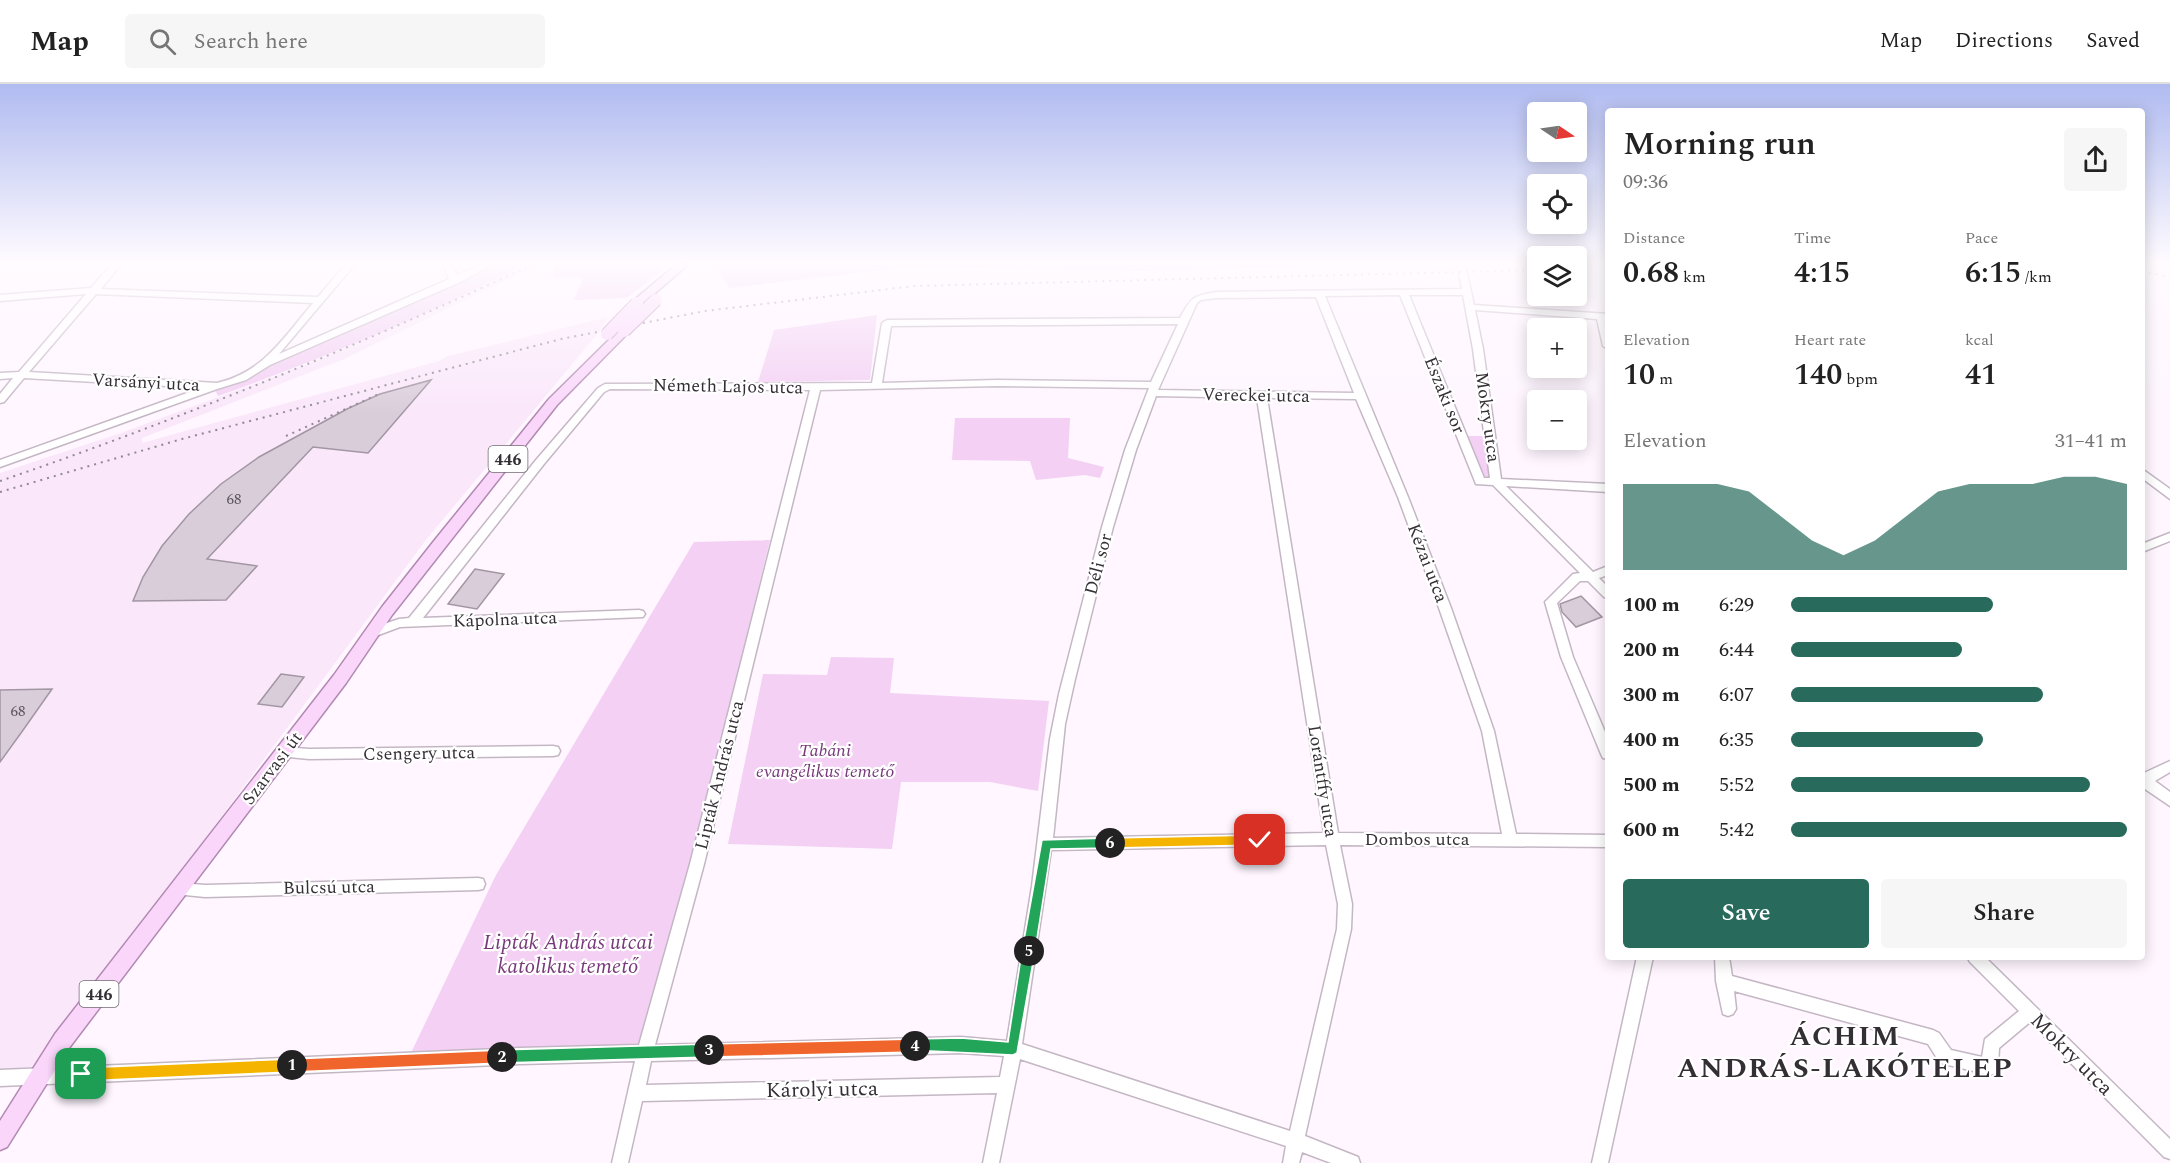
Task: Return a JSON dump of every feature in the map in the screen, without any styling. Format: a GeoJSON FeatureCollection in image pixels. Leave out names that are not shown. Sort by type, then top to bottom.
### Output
{"type":"FeatureCollection","features":[{"type":"Feature","properties":{"kind":"main road","name":"Szarvasi út"},"geometry":{"type":"LineString","coordinates":[[553,402],[562,385],[626,314]]}},
{"type":"Feature","properties":{"kind":"main road","name":"Szarvasi út"},"geometry":{"type":"LineString","coordinates":[[0,1140],[62,1041],[284,752],[439,544],[553,402],[641,314]]}},
{"type":"Feature","properties":{"kind":"street"},"geometry":{"type":"LineString","coordinates":[[0,400],[73,314]]}},
{"type":"Feature","properties":{"kind":"street"},"geometry":{"type":"LineString","coordinates":[[266,364],[306,314]]}},
{"type":"Feature","properties":{"kind":"street"},"geometry":{"type":"LineString","coordinates":[[266,364],[379,314]]}},
{"type":"Feature","properties":{"kind":"street","name":"Déli sor"},"geometry":{"type":"LineString","coordinates":[[991,1163],[1008,1085],[1046,844],[1060,724],[1072,667],[1111,514],[1131,447],[1153,389],[1186,314]]}},
{"type":"Feature","properties":{"kind":"street","name":"Kézai utca"},"geometry":{"type":"LineString","coordinates":[[1328,314],[1403,497],[1485,723],[1510,839]]}},
{"type":"Feature","properties":{"kind":"street","name":"Északi sor"},"geometry":{"type":"LineString","coordinates":[[1413,314],[1480,481],[1496,482]]}},
{"type":"Feature","properties":{"kind":"street","name":"Mokry utca"},"geometry":{"type":"LineString","coordinates":[[1471,314],[1496,482],[1605,591]]}},
{"type":"Feature","properties":{"kind":"street"},"geometry":{"type":"LineString","coordinates":[[1569,314],[1604,317]]}},
{"type":"Feature","properties":{"kind":"street"},"geometry":{"type":"LineString","coordinates":[[877,384],[887,322],[1183,321]]}},
{"type":"Feature","properties":{"kind":"street","name":"Varsányi utca"},"geometry":{"type":"LineString","coordinates":[[0,376],[22,375],[217,386],[244,379],[255,374],[266,364]]}},
{"type":"Feature","properties":{"kind":"street","name":"Németh Lajos utca"},"geometry":{"type":"LineString","coordinates":[[412,622],[540,462],[601,390],[608,386],[816,387],[877,384],[1153,389]]}},
{"type":"Feature","properties":{"kind":"street"},"geometry":{"type":"LineString","coordinates":[[0,464],[217,386]]}},
{"type":"Feature","properties":{"kind":"street","name":"Lipták András utca"},"geometry":{"type":"LineString","coordinates":[[620,1163],[645,1052],[697,864],[816,387]]}},
{"type":"Feature","properties":{"kind":"street","name":"Vereckei utca"},"geometry":{"type":"LineString","coordinates":[[1153,389],[1262,395],[1360,396]]}},
{"type":"Feature","properties":{"kind":"street","name":"Lorántffy utca"},"geometry":{"type":"LineString","coordinates":[[1262,395],[1332,839],[1345,904],[1344,928],[1291,1163]]}},
{"type":"Feature","properties":{"kind":"street"},"geometry":{"type":"LineString","coordinates":[[2145,475],[2170,495]]}},
{"type":"Feature","properties":{"kind":"street"},"geometry":{"type":"LineString","coordinates":[[1496,482],[1605,488]]}},
{"type":"Feature","properties":{"kind":"street"},"geometry":{"type":"LineString","coordinates":[[2145,547],[2170,537]]}},
{"type":"Feature","properties":{"kind":"street"},"geometry":{"type":"LineString","coordinates":[[1605,571],[1591,577],[1577,577],[1551,602],[1568,657],[1605,747]]}},
{"type":"Feature","properties":{"kind":"street","name":"Kápolna utca"},"geometry":{"type":"LineString","coordinates":[[373,632],[399,623],[412,622],[639,614]]}},
{"type":"Feature","properties":{"kind":"street","name":"Csengery utca"},"geometry":{"type":"LineString","coordinates":[[284,752],[309,754],[553,752]]}},
{"type":"Feature","properties":{"kind":"street"},"geometry":{"type":"LineString","coordinates":[[2145,778],[2170,766]]}},
{"type":"Feature","properties":{"kind":"street"},"geometry":{"type":"LineString","coordinates":[[2145,781],[2170,800]]}},
{"type":"Feature","properties":{"kind":"street","name":"Dombos utca"},"geometry":{"type":"LineString","coordinates":[[1046,844],[1332,839],[1605,841]]}},
{"type":"Feature","properties":{"kind":"street","name":"Bulcsú utca"},"geometry":{"type":"LineString","coordinates":[[180,889],[205,891],[478,884]]}},
{"type":"Feature","properties":{"kind":"street"},"geometry":{"type":"LineString","coordinates":[[1600,1163],[1644,960]]}},
{"type":"Feature","properties":{"kind":"street"},"geometry":{"type":"LineString","coordinates":[[1722,960],[1728,1009]]}},
{"type":"Feature","properties":{"kind":"street","name":"Mokry utca"},"geometry":{"type":"LineString","coordinates":[[1978,960],[2170,1151]]}},
{"type":"Feature","properties":{"kind":"street"},"geometry":{"type":"LineString","coordinates":[[1725,981],[1933,1038],[1946,1057],[1990,1067],[1991,1044],[2030,1012]]}},
{"type":"Feature","properties":{"kind":"street"},"geometry":{"type":"LineString","coordinates":[[0,1078],[645,1052],[961,1045],[1013,1049],[1296,1141],[1352,1163]]}},
{"type":"Feature","properties":{"kind":"street","name":"Károlyi utca"},"geometry":{"type":"LineString","coordinates":[[635,1093],[1008,1085]]}},
{"type":"Feature","properties":{"kind":"shaded area"},"geometry":{"type":"Polygon","coordinates":[[[421,314],[436,314],[344,359],[142,438],[142,443],[439,361],[448,356],[608,317],[599,332],[425,541],[37,1067],[0,1069],[0,473],[121,433],[316,361],[421,314]]]}},
{"type":"Feature","properties":{"kind":"green space"},"geometry":{"type":"Polygon","coordinates":[[[385,314],[423,314],[297,367],[218,396],[214,388],[385,314]]]}},
{"type":"Feature","properties":{"kind":"green space"},"geometry":{"type":"Polygon","coordinates":[[[877,315],[870,380],[758,382],[774,330],[877,315]]]}},
{"type":"Feature","properties":{"kind":"green space"},"geometry":{"type":"Polygon","coordinates":[[[955,418],[1070,418],[1068,458],[1104,467],[1100,478],[1085,475],[1036,480],[1030,461],[952,460],[955,418]]]}},
{"type":"Feature","properties":{"kind":"green space"},"geometry":{"type":"Polygon","coordinates":[[[1464,436],[1485,436],[1493,479],[1487,478],[1478,469],[1464,436]]]}},
{"type":"Feature","properties":{"kind":"green space","name":"Lipták András utcai katolikus temető"},"geometry":{"type":"Polygon","coordinates":[[[770,540],[645,1052],[409,1057],[496,875],[694,542],[770,540]]]}},
{"type":"Feature","properties":{"kind":"green space","name":"Tabáni evangélikus temető"},"geometry":{"type":"Polygon","coordinates":[[[831,657],[894,658],[890,693],[1049,701],[1038,791],[990,782],[901,782],[892,849],[728,844],[763,674],[827,675],[831,657]]]}},
{"type":"Feature","properties":{"kind":"building"},"geometry":{"type":"Polygon","coordinates":[[[431,380],[368,453],[313,447],[207,559],[257,566],[226,600],[133,601],[143,577],[162,546],[189,514],[221,484],[259,457],[347,409],[380,394],[431,380]]]}},
{"type":"Feature","properties":{"kind":"building"},"geometry":{"type":"Polygon","coordinates":[[[475,569],[504,574],[477,609],[448,604],[475,569]]]}},
{"type":"Feature","properties":{"kind":"building"},"geometry":{"type":"Polygon","coordinates":[[[1581,596],[1602,617],[1576,627],[1562,612],[1560,604],[1581,596]]]}},
{"type":"Feature","properties":{"kind":"building"},"geometry":{"type":"Polygon","coordinates":[[[281,674],[304,677],[282,707],[258,704],[281,674]]]}},
{"type":"Feature","properties":{"kind":"building"},"geometry":{"type":"Polygon","coordinates":[[[52,689],[21,733],[0,762],[0,690],[52,689]]]}},
{"type":"Feature","properties":{"kind":"railway"},"geometry":{"type":"LineString","coordinates":[[0,481],[270,380],[421,314]]}},
{"type":"Feature","properties":{"kind":"railway"},"geometry":{"type":"LineString","coordinates":[[0,492],[182,439],[561,339],[688,314]]}},
{"type":"Feature","properties":{"kind":"railway"},"geometry":{"type":"LineString","coordinates":[[286,436],[381,393]]}},
{"type":"Feature","properties":{"kind":"district","name":"ÁCHIM ANDRÁS-LAKÓTELEP"},"geometry":{"type":"Point","coordinates":[1845,1051]}},
{"type":"Feature","properties":{"kind":"route"},"geometry":{"type":"LineString","coordinates":[[81,1074],[645,1052],[961,1045],[1013,1049],[1046,844],[1260,840]]}}]}
